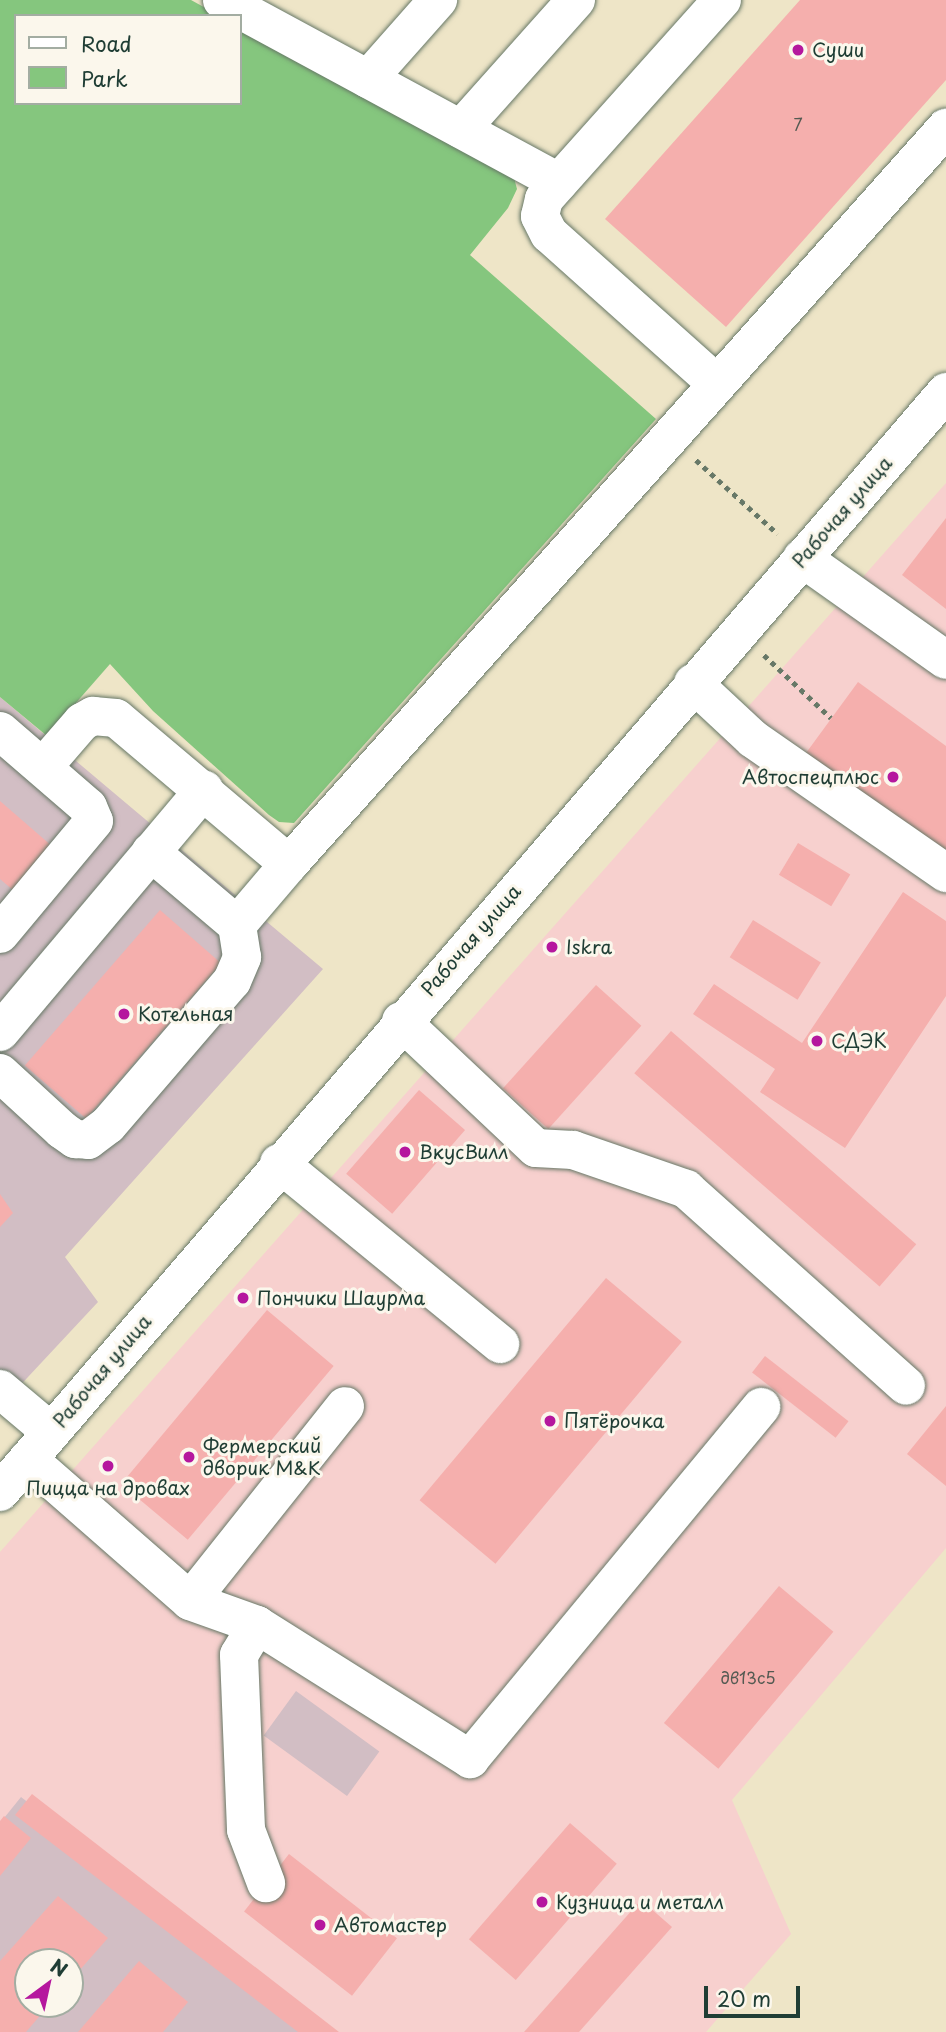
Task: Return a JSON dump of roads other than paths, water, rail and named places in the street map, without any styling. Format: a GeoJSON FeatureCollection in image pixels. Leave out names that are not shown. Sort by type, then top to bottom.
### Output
{"type":"FeatureCollection","features":[{"type":"Feature","properties":{"kind":"street"},"geometry":{"type":"LineString","coordinates":[[222,0],[559,182]]}},
{"type":"Feature","properties":{"kind":"street"},"geometry":{"type":"LineString","coordinates":[[368,79],[438,0]]}},
{"type":"Feature","properties":{"kind":"street"},"geometry":{"type":"LineString","coordinates":[[461,130],[576,0]]}},
{"type":"Feature","properties":{"kind":"street"},"geometry":{"type":"LineString","coordinates":[[717,384],[549,234],[541,209],[559,182],[722,0]]}},
{"type":"Feature","properties":{"kind":"street"},"geometry":{"type":"LineString","coordinates":[[237,925],[946,128]]}},
{"type":"Feature","properties":{"kind":"street","name":"Рабочая улица"},"geometry":{"type":"LineString","coordinates":[[0,1492],[279,1163],[693,684],[793,549],[946,393]]}},
{"type":"Feature","properties":{"kind":"street"},"geometry":{"type":"LineString","coordinates":[[793,549],[946,660]]}},
{"type":"Feature","properties":{"kind":"street"},"geometry":{"type":"LineString","coordinates":[[693,684],[752,739],[946,873]]}},
{"type":"Feature","properties":{"kind":"street"},"geometry":{"type":"LineString","coordinates":[[43,767],[82,722],[105,716],[132,729],[289,864]]}},
{"type":"Feature","properties":{"kind":"street"},"geometry":{"type":"LineString","coordinates":[[0,731],[92,811],[94,821],[0,934]]}},
{"type":"Feature","properties":{"kind":"street"},"geometry":{"type":"LineString","coordinates":[[0,1032],[204,790]]}},
{"type":"Feature","properties":{"kind":"street"},"geometry":{"type":"LineString","coordinates":[[0,1073],[75,1139],[98,1136],[232,981],[242,957],[237,925],[151,852]]}},
{"type":"Feature","properties":{"kind":"street"},"geometry":{"type":"LineString","coordinates":[[401,1021],[536,1148],[573,1150],[685,1189],[905,1386]]}},
{"type":"Feature","properties":{"kind":"street"},"geometry":{"type":"LineString","coordinates":[[279,1163],[500,1344]]}},
{"type":"Feature","properties":{"kind":"street"},"geometry":{"type":"LineString","coordinates":[[0,1389],[39,1445],[190,1601],[257,1625],[470,1759],[761,1407]]}},
{"type":"Feature","properties":{"kind":"street"},"geometry":{"type":"LineString","coordinates":[[190,1601],[345,1406]]}},
{"type":"Feature","properties":{"kind":"street"},"geometry":{"type":"LineString","coordinates":[[257,1625],[239,1655],[246,1830],[266,1883]]}},
{"type":"Feature","properties":{"kind":"place","name":"Суши"},"geometry":{"type":"Point","coordinates":[798,50]}},
{"type":"Feature","properties":{"kind":"place","name":"Автоспецплюс"},"geometry":{"type":"Point","coordinates":[893,777]}},
{"type":"Feature","properties":{"kind":"place","name":"Iskra"},"geometry":{"type":"Point","coordinates":[552,947]}},
{"type":"Feature","properties":{"kind":"place","name":"Котельная"},"geometry":{"type":"Point","coordinates":[124,1014]}},
{"type":"Feature","properties":{"kind":"place","name":"СДЭК"},"geometry":{"type":"Point","coordinates":[817,1041]}},
{"type":"Feature","properties":{"kind":"place","name":"ВкусВилл"},"geometry":{"type":"Point","coordinates":[405,1152]}},
{"type":"Feature","properties":{"kind":"place","name":"Пончики Шаурма"},"geometry":{"type":"Point","coordinates":[243,1298]}},
{"type":"Feature","properties":{"kind":"place","name":"Пятёрочка"},"geometry":{"type":"Point","coordinates":[550,1421]}},
{"type":"Feature","properties":{"kind":"place","name":"Фермерский дворик М&K"},"geometry":{"type":"Point","coordinates":[189,1457]}},
{"type":"Feature","properties":{"kind":"place","name":"Пицца на дровах"},"geometry":{"type":"Point","coordinates":[108,1466]}},
{"type":"Feature","properties":{"kind":"place","name":"Кузница и металл"},"geometry":{"type":"Point","coordinates":[542,1902]}},
{"type":"Feature","properties":{"kind":"place","name":"Автомастер"},"geometry":{"type":"Point","coordinates":[320,1925]}}]}
